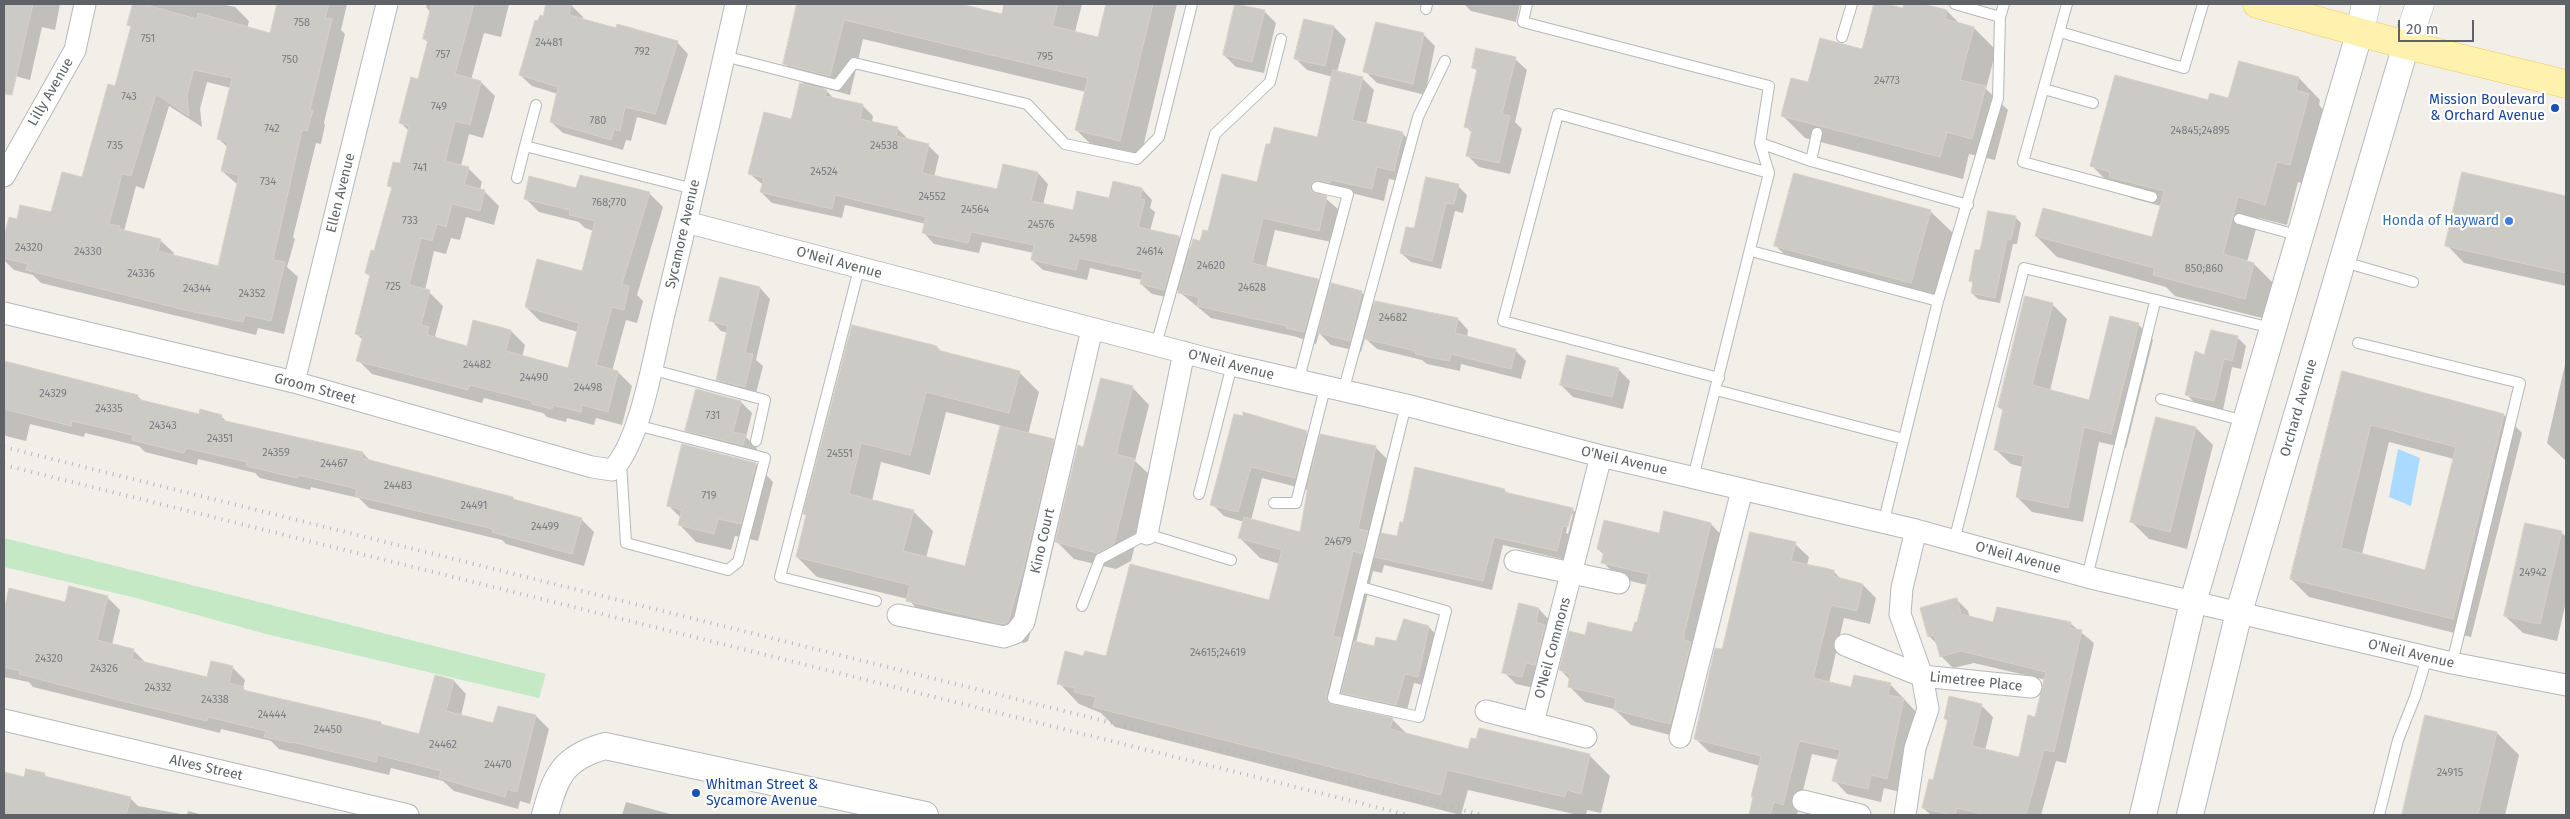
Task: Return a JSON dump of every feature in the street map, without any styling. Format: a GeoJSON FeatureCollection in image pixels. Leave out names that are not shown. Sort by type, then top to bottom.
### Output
{"type":"FeatureCollection","features":[{"type":"Feature","properties":{"kind":"main road"},"geometry":{"type":"LineString","coordinates":[[2257,4],[2406,45],[2566,84]]}},
{"type":"Feature","properties":{"kind":"main road"},"geometry":{"type":"LineString","coordinates":[[2360,31],[2366,4]]}},
{"type":"Feature","properties":{"kind":"main road","name":"Orchard Avenue"},"geometry":{"type":"LineString","coordinates":[[2406,45],[2420,4]]}},
{"type":"Feature","properties":{"kind":"street","name":"Lilly Avenue"},"geometry":{"type":"LineString","coordinates":[[4,176],[75,50],[85,4]]}},
{"type":"Feature","properties":{"kind":"street","name":"Ellen Avenue"},"geometry":{"type":"LineString","coordinates":[[294,382],[387,4]]}},
{"type":"Feature","properties":{"kind":"street","name":"Sycamore Avenue"},"geometry":{"type":"LineString","coordinates":[[621,461],[636,425],[694,189],[736,4]]}},
{"type":"Feature","properties":{"kind":"street"},"geometry":{"type":"LineString","coordinates":[[2143,815],[2193,602],[2360,31]]}},
{"type":"Feature","properties":{"kind":"street","name":"Orchard Avenue"},"geometry":{"type":"LineString","coordinates":[[2190,815],[2239,612],[2406,45]]}},
{"type":"Feature","properties":{"kind":"street","name":"O'Neil Avenue"},"geometry":{"type":"LineString","coordinates":[[686,222],[859,269],[1298,382],[1406,405],[1601,456],[1883,524],[1916,530],[2087,577],[2452,663],[2566,685]]}},
{"type":"Feature","properties":{"kind":"street","name":"Groom Street"},"geometry":{"type":"LineString","coordinates":[[4,313],[294,382],[592,467],[612,470],[621,461]]}},
{"type":"Feature","properties":{"kind":"street","name":"Kino Court"},"geometry":{"type":"LineString","coordinates":[[898,615],[1004,637],[1015,633],[1024,622],[1092,329]]}},
{"type":"Feature","properties":{"kind":"street"},"geometry":{"type":"LineString","coordinates":[[1147,534],[1184,352]]}},
{"type":"Feature","properties":{"kind":"street","name":"O'Neil Commons"},"geometry":{"type":"LineString","coordinates":[[1533,723],[1573,573],[1601,456]]}},
{"type":"Feature","properties":{"kind":"street"},"geometry":{"type":"LineString","coordinates":[[1680,737],[1742,490]]}},
{"type":"Feature","properties":{"kind":"street"},"geometry":{"type":"LineString","coordinates":[[1905,815],[1915,748],[1928,709],[1922,676],[1900,614],[1902,588],[1916,530]]}},
{"type":"Feature","properties":{"kind":"street"},"geometry":{"type":"LineString","coordinates":[[1515,561],[1620,583]]}},
{"type":"Feature","properties":{"kind":"street","name":"Limetree Place"},"geometry":{"type":"LineString","coordinates":[[1845,645],[1922,676],[2031,687]]}},
{"type":"Feature","properties":{"kind":"street"},"geometry":{"type":"LineString","coordinates":[[1486,711],[1586,738]]}},
{"type":"Feature","properties":{"kind":"street","name":"Alves Street"},"geometry":{"type":"LineString","coordinates":[[4,720],[408,815]]}},
{"type":"Feature","properties":{"kind":"street"},"geometry":{"type":"LineString","coordinates":[[545,815],[552,791],[562,771],[584,752],[605,746],[925,815]]}},
{"type":"Feature","properties":{"kind":"street"},"geometry":{"type":"LineString","coordinates":[[1803,801],[1860,815]]}},
{"type":"Feature","properties":{"kind":"lane"},"geometry":{"type":"LineString","coordinates":[[724,56],[837,85],[854,63],[1027,104],[1064,144],[1137,159],[1159,137],[1192,4]]}},
{"type":"Feature","properties":{"kind":"lane"},"geometry":{"type":"LineString","coordinates":[[1527,4],[1523,22],[1769,86],[1760,143],[1769,173],[1693,478]]}},
{"type":"Feature","properties":{"kind":"lane"},"geometry":{"type":"LineString","coordinates":[[1842,37],[1852,4]]}},
{"type":"Feature","properties":{"kind":"lane"},"geometry":{"type":"LineString","coordinates":[[1955,4],[2000,17]]}},
{"type":"Feature","properties":{"kind":"lane"},"geometry":{"type":"LineString","coordinates":[[1883,524],[1938,301],[1968,205],[1998,98],[2000,17],[2004,4]]}},
{"type":"Feature","properties":{"kind":"lane"},"geometry":{"type":"LineString","coordinates":[[2067,4],[2023,162],[2152,197]]}},
{"type":"Feature","properties":{"kind":"lane"},"geometry":{"type":"LineString","coordinates":[[2060,32],[2184,68],[2203,4]]}},
{"type":"Feature","properties":{"kind":"lane"},"geometry":{"type":"LineString","coordinates":[[1156,345],[1215,134],[1270,82],[1281,39]]}},
{"type":"Feature","properties":{"kind":"lane"},"geometry":{"type":"LineString","coordinates":[[1274,503],[1296,503],[1334,390],[1418,117],[1445,61]]}},
{"type":"Feature","properties":{"kind":"lane"},"geometry":{"type":"LineString","coordinates":[[2044,89],[2093,103]]}},
{"type":"Feature","properties":{"kind":"lane"},"geometry":{"type":"LineString","coordinates":[[516,178],[536,105]]}},
{"type":"Feature","properties":{"kind":"lane"},"geometry":{"type":"LineString","coordinates":[[1719,378],[1503,321],[1558,114],[1769,173]]}},
{"type":"Feature","properties":{"kind":"lane"},"geometry":{"type":"LineString","coordinates":[[1811,161],[1817,133]]}},
{"type":"Feature","properties":{"kind":"lane"},"geometry":{"type":"LineString","coordinates":[[1760,143],[1811,161],[1968,205]]}},
{"type":"Feature","properties":{"kind":"lane"},"geometry":{"type":"LineString","coordinates":[[525,146],[694,189]]}},
{"type":"Feature","properties":{"kind":"lane"},"geometry":{"type":"LineString","coordinates":[[1298,382],[1348,194],[1317,187]]}},
{"type":"Feature","properties":{"kind":"lane"},"geometry":{"type":"LineString","coordinates":[[2239,219],[2300,236]]}},
{"type":"Feature","properties":{"kind":"lane"},"geometry":{"type":"LineString","coordinates":[[1751,251],[1938,301]]}},
{"type":"Feature","properties":{"kind":"lane"},"geometry":{"type":"LineString","coordinates":[[2343,262],[2413,282]]}},
{"type":"Feature","properties":{"kind":"lane"},"geometry":{"type":"LineString","coordinates":[[1954,541],[2024,268],[2155,302],[2273,329]]}},
{"type":"Feature","properties":{"kind":"lane"},"geometry":{"type":"LineString","coordinates":[[859,269],[780,577],[876,601]]}},
{"type":"Feature","properties":{"kind":"lane"},"geometry":{"type":"LineString","coordinates":[[2087,577],[2155,302]]}},
{"type":"Feature","properties":{"kind":"lane"},"geometry":{"type":"LineString","coordinates":[[2358,343],[2520,383],[2452,663]]}},
{"type":"Feature","properties":{"kind":"lane"},"geometry":{"type":"LineString","coordinates":[[1199,494],[1232,365]]}},
{"type":"Feature","properties":{"kind":"lane"},"geometry":{"type":"LineString","coordinates":[[650,369],[765,400],[756,441]]}},
{"type":"Feature","properties":{"kind":"lane"},"geometry":{"type":"LineString","coordinates":[[1716,390],[1904,438]]}},
{"type":"Feature","properties":{"kind":"lane"},"geometry":{"type":"LineString","coordinates":[[2161,399],[2246,422]]}},
{"type":"Feature","properties":{"kind":"lane"},"geometry":{"type":"LineString","coordinates":[[1361,586],[1446,611],[1419,717],[1333,698],[1406,405]]}},
{"type":"Feature","properties":{"kind":"lane"},"geometry":{"type":"LineString","coordinates":[[621,461],[626,543],[728,570],[738,562],[764,458],[636,425]]}},
{"type":"Feature","properties":{"kind":"lane"},"geometry":{"type":"LineString","coordinates":[[1082,606],[1100,559],[1147,534],[1231,560]]}},
{"type":"Feature","properties":{"kind":"lane"},"geometry":{"type":"LineString","coordinates":[[2379,815],[2398,740],[2415,697],[2427,657]]}},
{"type":"Feature","properties":{"kind":"green space"},"geometry":{"type":"Polygon","coordinates":[[[4,538],[546,674],[539,698],[266,634],[132,597],[4,567],[4,538]]]}},
{"type":"Feature","properties":{"kind":"water"},"geometry":{"type":"Polygon","coordinates":[[[2398,449],[2420,458],[2411,506],[2389,497],[2398,449]]]}},
{"type":"Feature","properties":{"kind":"building"},"geometry":{"type":"Polygon","coordinates":[[[4,4],[33,4],[12,95],[4,94],[4,4]]]}},
{"type":"Feature","properties":{"kind":"building"},"geometry":{"type":"Polygon","coordinates":[[[133,4],[143,4],[197,19],[198,13],[270,33],[277,4],[329,4],[325,18],[332,19],[310,110],[313,110],[307,131],[302,130],[273,260],[285,262],[271,321],[245,315],[243,322],[189,311],[26,270],[28,264],[4,258],[4,237],[9,217],[17,219],[20,205],[51,212],[62,172],[82,177],[108,84],[115,86],[131,26],[127,25],[133,4]],[[194,70],[187,95],[189,116],[156,94],[131,176],[122,174],[109,224],[120,226],[119,229],[161,239],[158,251],[218,266],[239,175],[221,171],[228,142],[217,139],[232,78],[194,70]]]}},
{"type":"Feature","properties":{"kind":"building"},"geometry":{"type":"Polygon","coordinates":[[[432,4],[474,4],[455,74],[481,81],[470,125],[455,121],[445,161],[469,167],[464,185],[485,190],[480,211],[452,204],[446,227],[437,224],[432,241],[421,238],[409,285],[430,290],[421,325],[429,327],[427,335],[467,346],[473,320],[511,330],[506,351],[568,368],[579,323],[525,307],[537,259],[582,271],[595,221],[569,215],[570,210],[524,199],[529,176],[576,188],[580,175],[650,192],[622,284],[629,286],[624,310],[612,307],[596,365],[618,371],[608,412],[582,405],[581,412],[553,405],[552,409],[532,404],[532,401],[470,385],[468,390],[356,361],[363,336],[355,334],[370,275],[365,273],[371,250],[374,251],[392,187],[387,186],[393,162],[400,163],[409,126],[399,123],[411,77],[418,79],[428,40],[423,39],[432,4]]]}},
{"type":"Feature","properties":{"kind":"building"},"geometry":{"type":"Polygon","coordinates":[[[546,4],[572,4],[569,15],[616,28],[617,24],[678,41],[655,114],[625,107],[620,131],[614,129],[611,140],[550,122],[558,87],[519,75],[535,20],[538,21],[540,15],[543,16],[546,4]]]}},
{"type":"Feature","properties":{"kind":"building"},"geometry":{"type":"Polygon","coordinates":[[[797,4],[960,4],[1002,14],[1004,4],[1058,4],[1052,26],[1098,37],[1106,4],[1153,4],[1120,141],[1075,130],[1088,78],[844,20],[830,76],[783,64],[797,4]]]}},
{"type":"Feature","properties":{"kind":"building"},"geometry":{"type":"Polygon","coordinates":[[[1235,4],[1265,10],[1252,62],[1223,55],[1235,4]]]}},
{"type":"Feature","properties":{"kind":"building"},"geometry":{"type":"Polygon","coordinates":[[[1874,4],[1885,4],[1903,8],[1904,4],[1923,4],[1947,10],[1945,19],[1974,27],[1960,80],[1986,86],[1972,139],[1947,132],[1940,157],[1781,116],[1791,78],[1808,82],[1820,38],[1862,49],[1874,4]]]}},
{"type":"Feature","properties":{"kind":"building"},"geometry":{"type":"Polygon","coordinates":[[[1304,19],[1334,26],[1325,66],[1294,59],[1304,19]]]}},
{"type":"Feature","properties":{"kind":"building"},"geometry":{"type":"Polygon","coordinates":[[[1376,22],[1424,33],[1413,84],[1363,72],[1376,22]]]}},
{"type":"Feature","properties":{"kind":"building"},"geometry":{"type":"Polygon","coordinates":[[[1476,48],[1516,57],[1502,114],[1510,116],[1499,163],[1466,156],[1472,129],[1464,127],[1477,69],[1472,68],[1476,48]]]}},
{"type":"Feature","properties":{"kind":"building"},"geometry":{"type":"Polygon","coordinates":[[[2239,61],[2299,77],[2296,90],[2309,94],[2290,165],[2277,162],[2265,205],[2238,197],[2223,254],[2254,263],[2245,299],[2153,275],[2154,268],[2035,236],[2043,208],[2152,237],[2164,191],[2109,177],[2110,172],[2090,166],[2115,75],[2208,100],[2210,93],[2228,98],[2239,61]]]}},
{"type":"Feature","properties":{"kind":"building"},"geometry":{"type":"Polygon","coordinates":[[[1333,70],[1363,77],[1352,120],[1403,132],[1394,171],[1377,167],[1372,189],[1331,180],[1330,183],[1318,180],[1312,183],[1310,189],[1313,192],[1327,196],[1319,231],[1263,218],[1252,263],[1318,279],[1304,332],[1286,328],[1287,326],[1197,306],[1199,297],[1178,293],[1193,239],[1200,241],[1203,230],[1208,231],[1222,174],[1257,182],[1266,144],[1270,144],[1274,127],[1317,137],[1333,70]]]}},
{"type":"Feature","properties":{"kind":"building"},"geometry":{"type":"Polygon","coordinates":[[[800,83],[827,90],[825,96],[863,104],[860,119],[898,127],[896,136],[929,144],[922,173],[997,189],[1003,164],[1038,172],[1031,201],[1073,210],[1077,191],[1109,198],[1113,181],[1142,188],[1140,199],[1145,200],[1138,227],[1179,236],[1164,290],[1140,284],[1143,272],[1079,258],[1076,270],[1031,260],[1034,245],[971,232],[968,243],[922,233],[926,217],[910,213],[835,195],[832,209],[760,192],[764,178],[748,174],[764,112],[791,119],[800,83]]]}},
{"type":"Feature","properties":{"kind":"building","name":"Honda of Hayward"},"geometry":{"type":"Polygon","coordinates":[[[2462,172],[2566,196],[2566,273],[2445,246],[2462,172]]]}},
{"type":"Feature","properties":{"kind":"building"},"geometry":{"type":"Polygon","coordinates":[[[1794,173],[1931,210],[1911,283],[1774,246],[1794,173]]]}},
{"type":"Feature","properties":{"kind":"building"},"geometry":{"type":"Polygon","coordinates":[[[1426,177],[1459,184],[1454,204],[1446,203],[1432,261],[1400,253],[1406,227],[1414,228],[1426,177]]]}},
{"type":"Feature","properties":{"kind":"building"},"geometry":{"type":"Polygon","coordinates":[[[1988,211],[2016,216],[2011,240],[2007,239],[1995,298],[1971,293],[1973,282],[1969,281],[1975,250],[1980,250],[1988,211]]]}},
{"type":"Feature","properties":{"kind":"building"},"geometry":{"type":"Polygon","coordinates":[[[720,277],[760,287],[745,353],[753,354],[745,387],[716,380],[728,326],[709,321],[720,277]]]}},
{"type":"Feature","properties":{"kind":"building"},"geometry":{"type":"Polygon","coordinates":[[[1331,283],[1362,291],[1350,341],[1318,333],[1331,283]]]}},
{"type":"Feature","properties":{"kind":"building"},"geometry":{"type":"Polygon","coordinates":[[[2025,296],[2053,303],[2032,385],[2089,400],[2110,316],[2139,323],[2111,434],[2084,427],[2068,508],[2016,497],[2024,456],[1994,450],[2003,409],[1998,407],[2025,296]]]}},
{"type":"Feature","properties":{"kind":"building"},"geometry":{"type":"Polygon","coordinates":[[[1375,301],[1458,318],[1455,333],[1516,349],[1511,369],[1451,354],[1449,361],[1415,354],[1416,351],[1365,339],[1375,301]]]}},
{"type":"Feature","properties":{"kind":"building"},"geometry":{"type":"Polygon","coordinates":[[[852,325],[937,346],[937,350],[1020,371],[1009,413],[926,392],[910,455],[861,443],[849,494],[914,510],[903,551],[965,566],[1000,426],[1054,439],[1024,566],[1008,622],[1003,624],[906,601],[910,585],[796,557],[806,515],[803,514],[852,325]]]}},
{"type":"Feature","properties":{"kind":"building"},"geometry":{"type":"Polygon","coordinates":[[[2211,330],[2238,336],[2232,361],[2224,359],[2214,401],[2185,395],[2195,351],[2204,355],[2211,330]]]}},
{"type":"Feature","properties":{"kind":"building"},"geometry":{"type":"Polygon","coordinates":[[[1567,355],[1619,368],[1612,397],[1560,385],[1567,355]]]}},
{"type":"Feature","properties":{"kind":"building"},"geometry":{"type":"Polygon","coordinates":[[[4,361],[138,395],[137,399],[199,414],[200,409],[222,415],[221,420],[363,452],[362,458],[513,497],[513,499],[582,518],[572,554],[492,532],[493,529],[355,496],[357,489],[298,475],[297,478],[246,466],[247,462],[186,448],[184,453],[132,440],[133,435],[72,421],[71,426],[4,409],[4,361]]]}},
{"type":"Feature","properties":{"kind":"building"},"geometry":{"type":"Polygon","coordinates":[[[2342,371],[2504,414],[2453,619],[2290,579],[2342,371]],[[2371,425],[2341,548],[2425,570],[2456,447],[2371,425]]]}},
{"type":"Feature","properties":{"kind":"building"},"geometry":{"type":"Polygon","coordinates":[[[1101,378],[1133,386],[1116,454],[1135,459],[1114,544],[1097,553],[1055,542],[1078,445],[1083,447],[1101,378]]]}},
{"type":"Feature","properties":{"kind":"building"},"geometry":{"type":"Polygon","coordinates":[[[696,389],[741,401],[733,432],[746,435],[743,445],[685,431],[696,389]]]}},
{"type":"Feature","properties":{"kind":"building"},"geometry":{"type":"Polygon","coordinates":[[[1243,412],[1307,431],[1295,478],[1251,467],[1238,512],[1210,505],[1234,414],[1243,416],[1243,412]]]}},
{"type":"Feature","properties":{"kind":"building"},"geometry":{"type":"Polygon","coordinates":[[[2156,417],[2196,427],[2170,532],[2130,522],[2156,417]]]}},
{"type":"Feature","properties":{"kind":"building"},"geometry":{"type":"Polygon","coordinates":[[[1320,434],[1376,446],[1358,529],[1368,531],[1362,554],[1353,551],[1333,636],[1341,638],[1326,696],[1328,703],[1393,718],[1390,729],[1468,749],[1471,738],[1476,739],[1479,728],[1590,754],[1581,794],[1567,790],[1565,797],[1447,770],[1441,795],[1093,707],[1096,697],[1074,692],[1075,688],[1057,684],[1065,651],[1083,656],[1085,651],[1106,656],[1130,564],[1269,600],[1282,550],[1238,538],[1244,517],[1300,532],[1320,434]]]}},
{"type":"Feature","properties":{"kind":"building"},"geometry":{"type":"Polygon","coordinates":[[[682,444],[756,463],[741,524],[718,519],[714,534],[678,525],[682,510],[667,506],[682,444]]]}},
{"type":"Feature","properties":{"kind":"building"},"geometry":{"type":"Polygon","coordinates":[[[1415,467],[1505,489],[1504,492],[1573,508],[1568,527],[1563,526],[1557,551],[1494,537],[1483,581],[1375,557],[1381,533],[1397,536],[1400,522],[1403,522],[1415,467]]]}},
{"type":"Feature","properties":{"kind":"building"},"geometry":{"type":"Polygon","coordinates":[[[1664,511],[1711,523],[1684,634],[1684,640],[1691,642],[1670,724],[1614,710],[1616,698],[1568,687],[1570,674],[1559,670],[1569,631],[1585,635],[1588,622],[1632,632],[1635,622],[1637,622],[1649,574],[1601,563],[1604,551],[1597,549],[1604,520],[1659,533],[1664,511]]]}},
{"type":"Feature","properties":{"kind":"building"},"geometry":{"type":"Polygon","coordinates":[[[2525,523],[2562,531],[2540,624],[2504,616],[2525,523]]]}},
{"type":"Feature","properties":{"kind":"building"},"geometry":{"type":"Polygon","coordinates":[[[1750,532],[1796,542],[1791,561],[1834,570],[1833,576],[1863,584],[1857,611],[1831,605],[1813,678],[1851,687],[1854,675],[1891,683],[1888,695],[1904,698],[1887,779],[1871,775],[1868,789],[1832,781],[1840,750],[1799,741],[1783,805],[1774,802],[1770,815],[1749,815],[1753,797],[1751,797],[1761,756],[1694,739],[1715,648],[1722,649],[1750,532]]]}},
{"type":"Feature","properties":{"kind":"building"},"geometry":{"type":"Polygon","coordinates":[[[69,586],[108,596],[97,640],[134,649],[132,659],[207,677],[211,661],[233,666],[229,683],[244,687],[243,690],[381,722],[381,724],[419,734],[435,675],[454,680],[446,711],[493,723],[498,706],[536,715],[517,792],[507,789],[505,797],[439,778],[441,771],[378,755],[376,762],[264,737],[266,731],[208,717],[207,721],[122,701],[19,674],[20,671],[4,667],[4,611],[9,588],[65,602],[69,586]]]}},
{"type":"Feature","properties":{"kind":"building"},"geometry":{"type":"Polygon","coordinates":[[[1957,598],[1961,614],[1993,622],[1997,607],[2071,622],[2070,628],[2082,630],[2054,752],[2044,750],[2026,815],[1986,815],[1957,808],[1955,815],[1952,815],[1922,808],[1929,779],[1933,780],[1948,719],[1944,719],[1949,696],[1982,704],[1972,746],[2019,757],[2028,715],[2035,717],[2046,672],[1961,651],[1940,657],[1934,635],[1928,637],[1920,608],[1957,598]]]}},
{"type":"Feature","properties":{"kind":"building"},"geometry":{"type":"Polygon","coordinates":[[[1519,603],[1539,608],[1536,622],[1545,625],[1535,665],[1526,663],[1522,677],[1502,673],[1519,603]]]}},
{"type":"Feature","properties":{"kind":"building"},"geometry":{"type":"Polygon","coordinates":[[[1404,619],[1429,626],[1418,677],[1405,674],[1396,705],[1341,693],[1354,641],[1374,646],[1376,637],[1396,641],[1404,619]]]}},
{"type":"Feature","properties":{"kind":"building"},"geometry":{"type":"Polygon","coordinates":[[[2425,715],[2497,732],[2478,815],[2402,815],[2425,715]]]}},
{"type":"Feature","properties":{"kind":"building"},"geometry":{"type":"Polygon","coordinates":[[[26,769],[45,773],[44,776],[131,797],[126,815],[4,815],[4,772],[24,777],[26,769]]]}},
{"type":"Feature","properties":{"kind":"railway"},"geometry":{"type":"LineString","coordinates":[[4,447],[1482,815]]}},
{"type":"Feature","properties":{"kind":"railway"},"geometry":{"type":"LineString","coordinates":[[4,465],[1408,815]]}},
{"type":"Feature","properties":{"kind":"place","name":"Mission Boulevard & Orchard Avenue"},"geometry":{"type":"Point","coordinates":[2555,108]}},
{"type":"Feature","properties":{"kind":"place","name":"Honda of Hayward"},"geometry":{"type":"Point","coordinates":[2509,221]}},
{"type":"Feature","properties":{"kind":"place","name":"Whitman Street & Sycamore Avenue"},"geometry":{"type":"Point","coordinates":[696,793]}}]}
